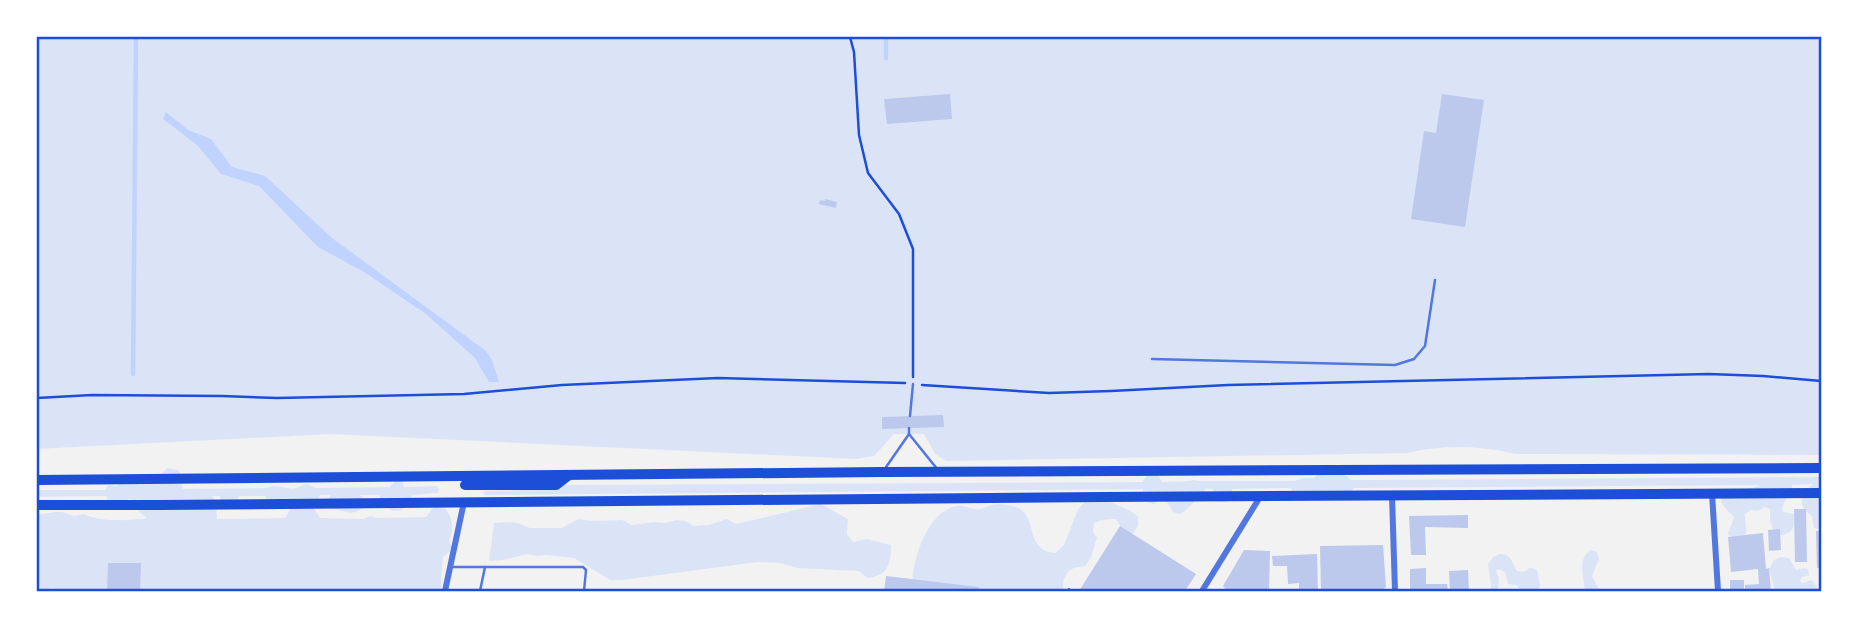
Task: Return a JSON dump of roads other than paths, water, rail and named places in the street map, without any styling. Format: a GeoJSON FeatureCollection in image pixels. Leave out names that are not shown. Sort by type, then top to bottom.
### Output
{"type":"FeatureCollection","features":[{"type":"Feature","properties":{"kind":"highway"},"geometry":{"type":"LineString","coordinates":[[37,480],[465,481],[570,475],[882,472],[1821,468]]}},
{"type":"Feature","properties":{"kind":"highway"},"geometry":{"type":"LineString","coordinates":[[464,502],[465,481]]}},
{"type":"Feature","properties":{"kind":"highway"},"geometry":{"type":"LineString","coordinates":[[37,505],[1821,494]]}},
{"type":"Feature","properties":{"kind":"street"},"geometry":{"type":"LineString","coordinates":[[1712,493],[1718,591]]}},
{"type":"Feature","properties":{"kind":"street"},"geometry":{"type":"LineString","coordinates":[[1392,495],[1395,591]]}},
{"type":"Feature","properties":{"kind":"street"},"geometry":{"type":"LineString","coordinates":[[1202,591],[1260,497]]}},
{"type":"Feature","properties":{"kind":"street"},"geometry":{"type":"LineString","coordinates":[[445,591],[464,502]]}},
{"type":"Feature","properties":{"kind":"lane"},"geometry":{"type":"LineString","coordinates":[[1152,359],[1395,365],[1414,359],[1425,346],[1435,280]]}},
{"type":"Feature","properties":{"kind":"lane"},"geometry":{"type":"LineString","coordinates":[[910,416],[913,384]]}},
{"type":"Feature","properties":{"kind":"lane"},"geometry":{"type":"LineString","coordinates":[[882,472],[909,434],[909,428]]}},
{"type":"Feature","properties":{"kind":"lane"},"geometry":{"type":"LineString","coordinates":[[909,434],[940,472]]}},
{"type":"Feature","properties":{"kind":"lane"},"geometry":{"type":"LineString","coordinates":[[450,567],[583,567],[586,570],[584,591]]}},
{"type":"Feature","properties":{"kind":"lane"},"geometry":{"type":"LineString","coordinates":[[480,591],[485,567]]}},
{"type":"Feature","properties":{"kind":"water"},"geometry":{"type":"Polygon","coordinates":[[[166,112],[188,130],[211,139],[232,167],[265,176],[332,238],[486,351],[499,382],[489,382],[475,358],[426,314],[364,272],[318,247],[259,186],[221,174],[197,145],[163,119],[166,112]]]}},
{"type":"Feature","properties":{"kind":"waterway"},"geometry":{"type":"LineString","coordinates":[[133,374],[136,37]]}},
{"type":"Feature","properties":{"kind":"waterway"},"geometry":{"type":"LineString","coordinates":[[886,37],[886,58]]}}]}
